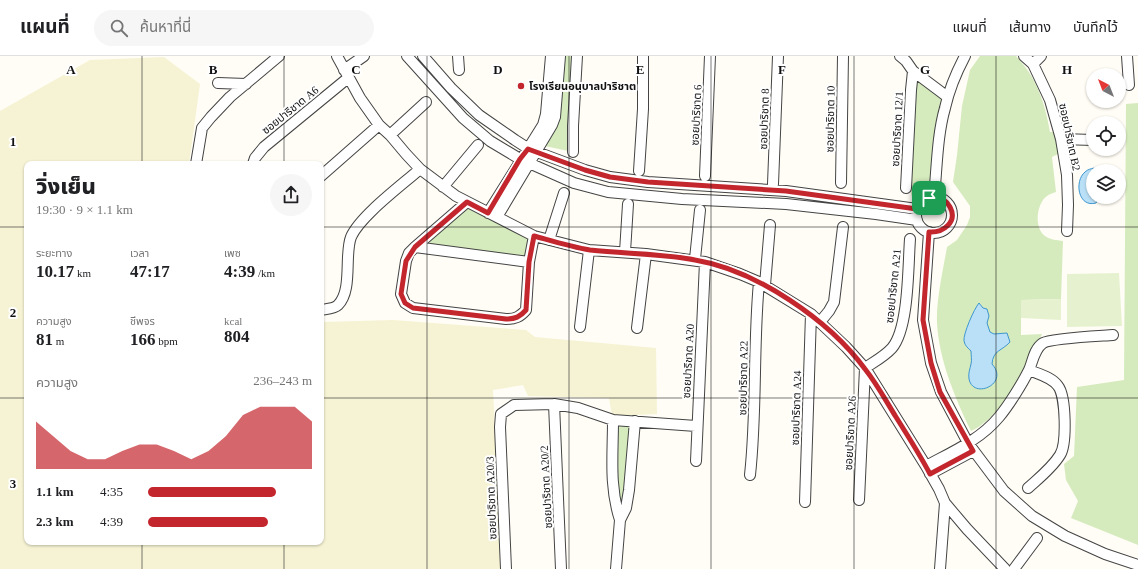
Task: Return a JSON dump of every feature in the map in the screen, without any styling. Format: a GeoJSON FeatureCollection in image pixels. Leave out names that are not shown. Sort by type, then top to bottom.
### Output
{"type":"FeatureCollection","features":[{"type":"Feature","properties":{"kind":"street"},"geometry":{"type":"LineString","coordinates":[[196,161],[202,128],[210,117],[278,56]]}},
{"type":"Feature","properties":{"kind":"street"},"geometry":{"type":"LineString","coordinates":[[336,56],[360,98],[379,125],[390,135],[420,169],[443,187],[467,202],[534,236],[549,240],[589,250],[695,259],[705,262],[740,274],[762,284],[811,314],[846,347],[865,368],[928,470],[945,503],[967,529],[1005,569]]}},
{"type":"Feature","properties":{"kind":"street","name":"ซอยปาริชาต A6"},"geometry":{"type":"LineString","coordinates":[[254,161],[264,147],[364,56]]}},
{"type":"Feature","properties":{"kind":"street"},"geometry":{"type":"LineString","coordinates":[[407,56],[463,118],[490,141],[525,161],[574,184],[608,192],[682,199],[786,204],[917,220]]}},
{"type":"Feature","properties":{"kind":"street"},"geometry":{"type":"LineString","coordinates":[[424,56],[451,88],[479,115],[532,150],[585,170],[610,177],[648,182],[786,191],[917,209]]}},
{"type":"Feature","properties":{"kind":"street"},"geometry":{"type":"LineString","coordinates":[[458,56],[459,70]]}},
{"type":"Feature","properties":{"kind":"street"},"geometry":{"type":"LineString","coordinates":[[532,150],[546,114],[551,56]]}},
{"type":"Feature","properties":{"kind":"street"},"geometry":{"type":"LineString","coordinates":[[488,213],[532,150],[552,125],[555,117],[560,56]]}},
{"type":"Feature","properties":{"kind":"street"},"geometry":{"type":"LineString","coordinates":[[573,152],[572,126],[577,56]]}},
{"type":"Feature","properties":{"kind":"street"},"geometry":{"type":"LineString","coordinates":[[639,171],[643,110],[643,56]]}},
{"type":"Feature","properties":{"kind":"street","name":"ซอยปาริชาต 6"},"geometry":{"type":"LineString","coordinates":[[705,176],[710,56]]}},
{"type":"Feature","properties":{"kind":"street","name":"ซอยปาริชาต 8"},"geometry":{"type":"LineString","coordinates":[[774,184],[778,56]]}},
{"type":"Feature","properties":{"kind":"street","name":"ซอยปาริชาต 10"},"geometry":{"type":"LineString","coordinates":[[841,183],[843,56]]}},
{"type":"Feature","properties":{"kind":"street"},"geometry":{"type":"LineString","coordinates":[[900,56],[906,61],[913,71],[945,95]]}},
{"type":"Feature","properties":{"kind":"street"},"geometry":{"type":"LineString","coordinates":[[934,197],[939,138],[944,109],[956,74],[965,56]]}},
{"type":"Feature","properties":{"kind":"street","name":"ซอยปาริชาต B2"},"geometry":{"type":"LineString","coordinates":[[1024,56],[1033,64],[1050,100],[1061,139],[1067,175],[1067,231]]}},
{"type":"Feature","properties":{"kind":"street"},"geometry":{"type":"LineString","coordinates":[[1033,64],[1041,56]]}},
{"type":"Feature","properties":{"kind":"street"},"geometry":{"type":"LineString","coordinates":[[1127,56],[1129,85]]}},
{"type":"Feature","properties":{"kind":"street","name":"ซอยปาริชาต 12/1"},"geometry":{"type":"LineString","coordinates":[[906,188],[910,90],[913,71]]}},
{"type":"Feature","properties":{"kind":"street"},"geometry":{"type":"LineString","coordinates":[[218,83],[246,84]]}},
{"type":"Feature","properties":{"kind":"street"},"geometry":{"type":"LineString","coordinates":[[390,135],[426,102]]}},
{"type":"Feature","properties":{"kind":"street"},"geometry":{"type":"LineString","coordinates":[[324,173],[379,125]]}},
{"type":"Feature","properties":{"kind":"street"},"geometry":{"type":"LineString","coordinates":[[1061,139],[1086,140]]}},
{"type":"Feature","properties":{"kind":"street"},"geometry":{"type":"LineString","coordinates":[[443,187],[478,145]]}},
{"type":"Feature","properties":{"kind":"street"},"geometry":{"type":"LineString","coordinates":[[498,218],[525,161]]}},
{"type":"Feature","properties":{"kind":"street"},"geometry":{"type":"LineString","coordinates":[[326,309],[338,305],[345,293],[347,281],[348,246],[360,223],[420,169]]}},
{"type":"Feature","properties":{"kind":"street"},"geometry":{"type":"LineString","coordinates":[[549,240],[564,193]]}},
{"type":"Feature","properties":{"kind":"street"},"geometry":{"type":"LineString","coordinates":[[934,197],[941,199],[946,202],[950,208],[952,214],[951,221],[948,227],[942,231],[936,233],[929,232],[920,226],[917,220],[917,209],[924,200],[934,197]]}},
{"type":"Feature","properties":{"kind":"street"},"geometry":{"type":"LineString","coordinates":[[467,202],[415,247],[406,261],[401,294],[405,303],[413,308],[506,319],[515,319],[521,316],[526,310],[529,262],[534,236]]}},
{"type":"Feature","properties":{"kind":"street"},"geometry":{"type":"LineString","coordinates":[[625,252],[628,204]]}},
{"type":"Feature","properties":{"kind":"street"},"geometry":{"type":"LineString","coordinates":[[695,259],[700,210]]}},
{"type":"Feature","properties":{"kind":"street","name":"ซอยปาริชาต A22"},"geometry":{"type":"LineString","coordinates":[[750,475],[753,449],[756,311],[762,284],[770,225]]}},
{"type":"Feature","properties":{"kind":"street"},"geometry":{"type":"LineString","coordinates":[[820,322],[829,312],[834,302],[843,226]]}},
{"type":"Feature","properties":{"kind":"street"},"geometry":{"type":"LineString","coordinates":[[929,232],[923,320],[931,363],[940,392],[971,447],[1004,491],[1032,516],[1065,536],[1105,554],[1138,565]]}},
{"type":"Feature","properties":{"kind":"street","name":"ซอยปาริชาต A21"},"geometry":{"type":"LineString","coordinates":[[865,368],[892,347],[900,334],[904,319],[910,239]]}},
{"type":"Feature","properties":{"kind":"street"},"geometry":{"type":"LineString","coordinates":[[415,247],[529,262]]}},
{"type":"Feature","properties":{"kind":"street"},"geometry":{"type":"LineString","coordinates":[[580,327],[589,250]]}},
{"type":"Feature","properties":{"kind":"street"},"geometry":{"type":"LineString","coordinates":[[637,328],[646,254]]}},
{"type":"Feature","properties":{"kind":"street","name":"ซอยปาริชาต A20"},"geometry":{"type":"LineString","coordinates":[[696,461],[696,426],[705,262]]}},
{"type":"Feature","properties":{"kind":"street","name":"ซอยปาริชาต A24"},"geometry":{"type":"LineString","coordinates":[[805,502],[811,314]]}},
{"type":"Feature","properties":{"kind":"street"},"geometry":{"type":"LineString","coordinates":[[928,470],[971,447],[999,416],[1029,370],[1036,351],[1043,343],[1113,335]]}},
{"type":"Feature","properties":{"kind":"street","name":"ซอยปาริชาต A26"},"geometry":{"type":"LineString","coordinates":[[858,500],[865,368]]}},
{"type":"Feature","properties":{"kind":"street"},"geometry":{"type":"LineString","coordinates":[[1028,488],[1050,468],[1059,456],[1063,450],[1065,436],[1063,402],[1058,385],[1051,379],[1029,370]]}},
{"type":"Feature","properties":{"kind":"street"},"geometry":{"type":"LineString","coordinates":[[554,404],[578,408],[613,420],[696,426]]}},
{"type":"Feature","properties":{"kind":"street","name":"ซอยปาริชาต A20/3"},"geometry":{"type":"LineString","coordinates":[[506,569],[500,427],[501,414],[514,405],[554,404]]}},
{"type":"Feature","properties":{"kind":"street","name":"ซอยปาริชาต A20/2"},"geometry":{"type":"LineString","coordinates":[[554,404],[561,569]]}},
{"type":"Feature","properties":{"kind":"street"},"geometry":{"type":"LineString","coordinates":[[613,420],[612,487],[615,505],[620,520]]}},
{"type":"Feature","properties":{"kind":"street"},"geometry":{"type":"LineString","coordinates":[[616,569],[620,520],[626,508],[629,490],[635,421]]}},
{"type":"Feature","properties":{"kind":"street"},"geometry":{"type":"LineString","coordinates":[[940,569],[945,503]]}},
{"type":"Feature","properties":{"kind":"street"},"geometry":{"type":"LineString","coordinates":[[1014,569],[1037,538]]}},
{"type":"Feature","properties":{"kind":"shaded area"},"geometry":{"type":"Polygon","coordinates":[[[164,57],[200,84],[189,161],[24,161],[24,545],[324,545],[324,322],[393,320],[526,330],[535,337],[656,348],[657,414],[612,416],[609,398],[528,396],[523,385],[493,390],[502,569],[0,569],[0,111],[90,60],[164,57]]]}},
{"type":"Feature","properties":{"kind":"green space"},"geometry":{"type":"Polygon","coordinates":[[[559,56],[577,56],[573,152],[540,145],[559,56]]]}},
{"type":"Feature","properties":{"kind":"green space"},"geometry":{"type":"Polygon","coordinates":[[[980,56],[1016,56],[1035,82],[1046,111],[1050,132],[1057,132],[1060,153],[1052,157],[1056,192],[1049,195],[1040,204],[1038,216],[1039,228],[1045,236],[1051,239],[1063,241],[1061,299],[1021,300],[1021,335],[1042,334],[1030,360],[1004,402],[983,424],[971,431],[959,405],[944,365],[938,337],[937,314],[940,285],[947,247],[957,240],[967,225],[970,217],[970,206],[953,182],[962,106],[970,70],[980,56]]]}},
{"type":"Feature","properties":{"kind":"green space"},"geometry":{"type":"Polygon","coordinates":[[[915,75],[945,95],[932,195],[926,196],[919,201],[912,197],[910,190],[915,75]]]}},
{"type":"Feature","properties":{"kind":"green space"},"geometry":{"type":"Polygon","coordinates":[[[1138,103],[1138,545],[1071,518],[1078,501],[1066,480],[1064,464],[1074,456],[1077,387],[1124,380],[1126,104],[1138,103]]]}},
{"type":"Feature","properties":{"kind":"green space"},"geometry":{"type":"Polygon","coordinates":[[[467,202],[534,236],[529,262],[415,247],[467,202]]]}},
{"type":"Feature","properties":{"kind":"green space"},"geometry":{"type":"Polygon","coordinates":[[[1119,273],[1122,326],[1067,327],[1067,274],[1119,273]]]}},
{"type":"Feature","properties":{"kind":"green space"},"geometry":{"type":"Polygon","coordinates":[[[1061,299],[1061,320],[1021,318],[1021,300],[1061,299]]]}},
{"type":"Feature","properties":{"kind":"green space"},"geometry":{"type":"Polygon","coordinates":[[[613,420],[635,421],[620,520],[613,420]]]}},
{"type":"Feature","properties":{"kind":"water"},"geometry":{"type":"Polygon","coordinates":[[[1086,171],[1086,202],[1082,198],[1079,187],[1082,176],[1086,171]]]}},
{"type":"Feature","properties":{"kind":"water"},"geometry":{"type":"Polygon","coordinates":[[[979,303],[983,308],[987,309],[989,316],[987,323],[990,332],[994,334],[1007,333],[1010,342],[994,356],[992,364],[996,371],[997,378],[989,387],[983,389],[972,385],[969,379],[971,351],[966,346],[964,341],[969,322],[979,303]]]}},
{"type":"Feature","properties":{"kind":"place","name":"โรงเรียนอนุบาลปาริชาต"},"geometry":{"type":"Point","coordinates":[521,86]}},
{"type":"Feature","properties":{"kind":"route"},"geometry":{"type":"LineString","coordinates":[[528,149],[585,170],[610,177],[648,182],[786,191],[917,209],[924,200],[929,198],[934,197],[946,202],[952,214],[948,227],[936,233],[929,232],[923,320],[931,363],[940,392],[973,451],[930,474],[865,368],[846,347],[811,314],[759,282],[705,262],[695,259],[589,250],[534,236],[529,262],[526,310],[521,316],[515,319],[413,308],[405,303],[401,294],[406,261],[415,247],[467,202],[488,213],[520,159],[528,149]]}}]}
